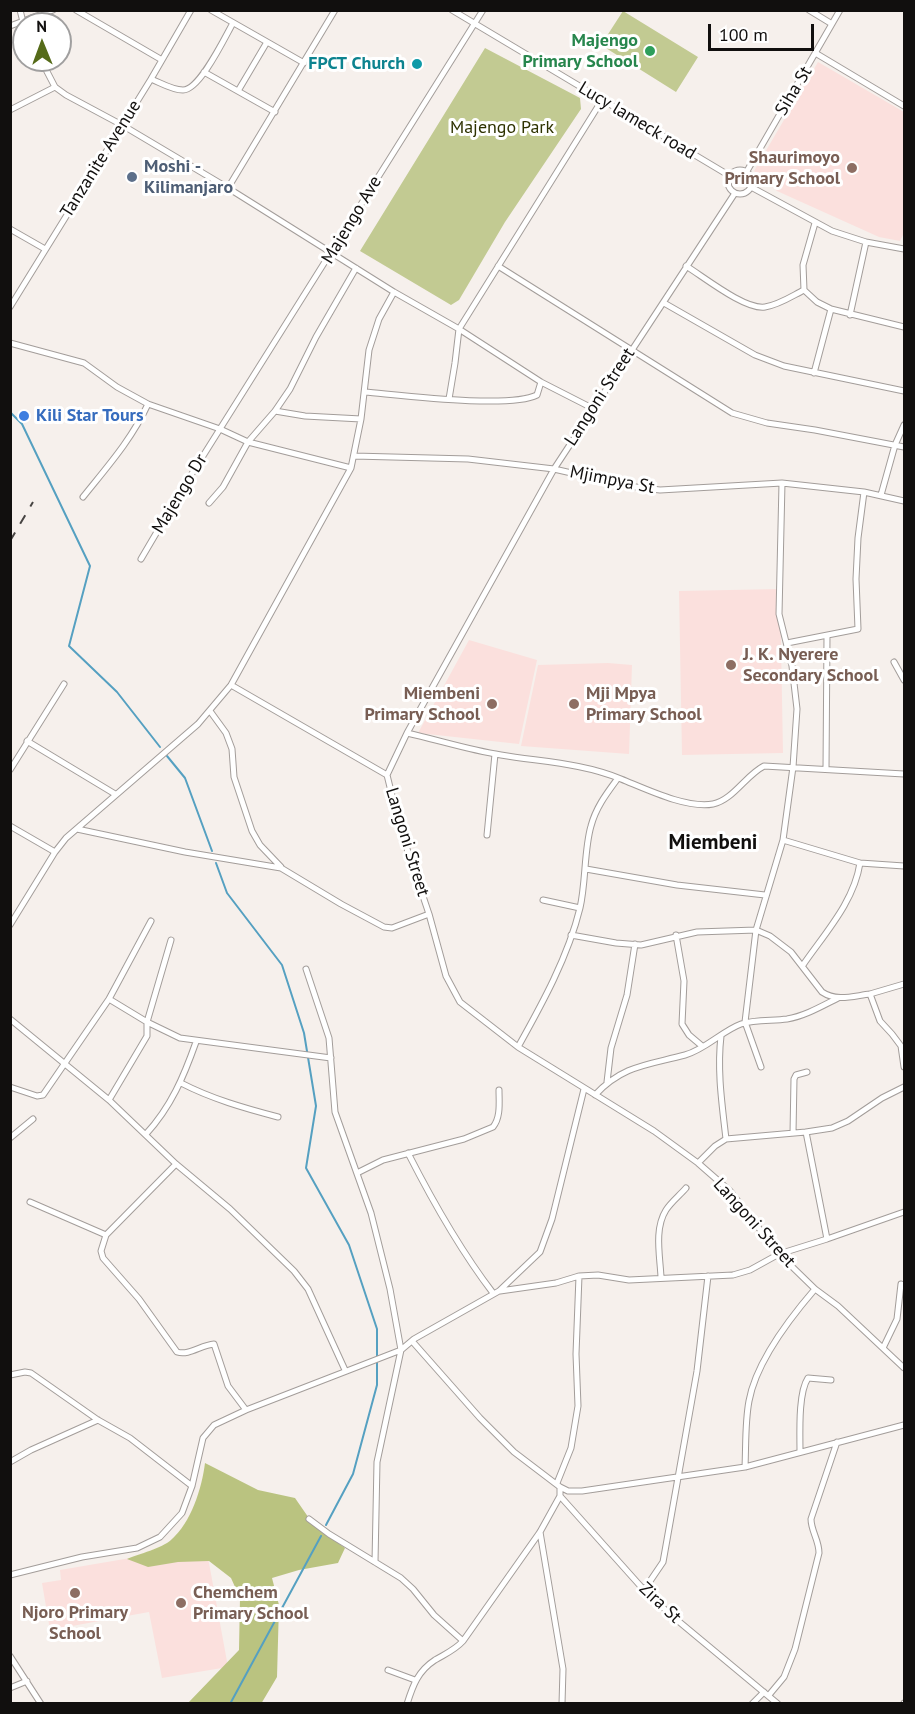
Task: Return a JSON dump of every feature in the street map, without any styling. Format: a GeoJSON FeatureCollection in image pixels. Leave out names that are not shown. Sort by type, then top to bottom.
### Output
{"type":"FeatureCollection","features":[{"type":"Feature","properties":{"kind":"street"},"geometry":{"type":"LineString","coordinates":[[76,10],[162,60]]}},
{"type":"Feature","properties":{"kind":"street","name":"Tanzanite Avenue"},"geometry":{"type":"LineString","coordinates":[[10,307],[152,79],[191,10]]}},
{"type":"Feature","properties":{"kind":"street"},"geometry":{"type":"LineString","coordinates":[[211,10],[304,63]]}},
{"type":"Feature","properties":{"kind":"street"},"geometry":{"type":"LineString","coordinates":[[228,188],[335,10]]}},
{"type":"Feature","properties":{"kind":"street","name":"Lucy lameck road"},"geometry":{"type":"LineString","coordinates":[[452,10],[730,176]]}},
{"type":"Feature","properties":{"kind":"street","name":"Majengo Ave"},"geometry":{"type":"LineString","coordinates":[[220,429],[483,10]]}},
{"type":"Feature","properties":{"kind":"street"},"geometry":{"type":"LineString","coordinates":[[809,10],[832,24]]}},
{"type":"Feature","properties":{"kind":"street","name":"Siha St"},"geometry":{"type":"LineString","coordinates":[[747,171],[817,54],[840,10]]}},
{"type":"Feature","properties":{"kind":"street"},"geometry":{"type":"LineString","coordinates":[[152,79],[175,89],[190,88],[204,72],[233,22]]}},
{"type":"Feature","properties":{"kind":"street"},"geometry":{"type":"LineString","coordinates":[[238,91],[267,42]]}},
{"type":"Feature","properties":{"kind":"street"},"geometry":{"type":"LineString","coordinates":[[817,54],[904,106]]}},
{"type":"Feature","properties":{"kind":"street"},"geometry":{"type":"LineString","coordinates":[[47,72],[55,87],[66,95],[122,125],[228,188],[394,292],[459,329],[541,382],[592,408]]}},
{"type":"Feature","properties":{"kind":"street"},"geometry":{"type":"LineString","coordinates":[[204,72],[275,112]]}},
{"type":"Feature","properties":{"kind":"street"},"geometry":{"type":"LineString","coordinates":[[10,110],[55,87]]}},
{"type":"Feature","properties":{"kind":"street"},"geometry":{"type":"LineString","coordinates":[[448,399],[459,329],[602,100]]}},
{"type":"Feature","properties":{"kind":"street"},"geometry":{"type":"LineString","coordinates":[[734,171],[747,171],[751,176],[751,187],[747,192],[735,193],[728,182],[730,176],[734,171]]}},
{"type":"Feature","properties":{"kind":"street"},"geometry":{"type":"LineString","coordinates":[[751,187],[815,223],[866,242],[904,249]]}},
{"type":"Feature","properties":{"kind":"street","name":"Langoni Street"},"geometry":{"type":"LineString","coordinates":[[735,193],[554,469],[407,733],[387,775],[400,828],[429,914],[446,976],[460,1002],[518,1047],[654,1131],[698,1163],[730,1191],[779,1254],[904,1368]]}},
{"type":"Feature","properties":{"kind":"street"},"geometry":{"type":"LineString","coordinates":[[815,223],[803,266],[804,290],[817,302],[831,309],[904,327]]}},
{"type":"Feature","properties":{"kind":"street"},"geometry":{"type":"LineString","coordinates":[[10,229],[45,249]]}},
{"type":"Feature","properties":{"kind":"street"},"geometry":{"type":"LineString","coordinates":[[850,315],[866,242]]}},
{"type":"Feature","properties":{"kind":"street"},"geometry":{"type":"LineString","coordinates":[[498,266],[732,413],[749,420],[904,447]]}},
{"type":"Feature","properties":{"kind":"street"},"geometry":{"type":"LineString","coordinates":[[686,266],[750,306],[764,308],[804,290]]}},
{"type":"Feature","properties":{"kind":"street"},"geometry":{"type":"LineString","coordinates":[[209,503],[223,487],[248,442],[275,411],[290,389],[316,337],[356,268]]}},
{"type":"Feature","properties":{"kind":"street"},"geometry":{"type":"LineString","coordinates":[[10,925],[55,852],[115,794],[182,739],[210,711],[231,685],[351,468],[361,419],[369,350],[379,319],[394,292]]}},
{"type":"Feature","properties":{"kind":"street"},"geometry":{"type":"LineString","coordinates":[[664,303],[755,355],[784,366],[904,391]]}},
{"type":"Feature","properties":{"kind":"street"},"geometry":{"type":"LineString","coordinates":[[814,373],[831,309]]}},
{"type":"Feature","properties":{"kind":"street"},"geometry":{"type":"LineString","coordinates":[[10,342],[84,363],[117,387],[148,404],[220,429],[248,442],[351,468]]}},
{"type":"Feature","properties":{"kind":"street"},"geometry":{"type":"LineString","coordinates":[[364,392],[448,399],[524,400],[537,395],[541,382]]}},
{"type":"Feature","properties":{"kind":"street"},"geometry":{"type":"LineString","coordinates":[[83,497],[118,454],[140,421],[148,404]]}},
{"type":"Feature","properties":{"kind":"street"},"geometry":{"type":"LineString","coordinates":[[275,411],[305,416],[361,419]]}},
{"type":"Feature","properties":{"kind":"street"},"geometry":{"type":"LineString","coordinates":[[881,495],[895,445],[904,425]]}},
{"type":"Feature","properties":{"kind":"street","name":"Majengo Dr"},"geometry":{"type":"LineString","coordinates":[[141,559],[220,429]]}},
{"type":"Feature","properties":{"kind":"street","name":"Mjimpya St"},"geometry":{"type":"LineString","coordinates":[[354,456],[453,458],[554,469],[628,486],[660,490],[782,483],[864,492],[904,501]]}},
{"type":"Feature","properties":{"kind":"street"},"geometry":{"type":"LineString","coordinates":[[761,1067],[745,1022],[756,930],[783,840],[793,767],[797,709],[792,666],[779,614],[782,483]]}},
{"type":"Feature","properties":{"kind":"street"},"geometry":{"type":"LineString","coordinates":[[787,643],[858,629],[856,579],[864,492]]}},
{"type":"Feature","properties":{"kind":"street"},"geometry":{"type":"LineString","coordinates":[[826,769],[827,636]]}},
{"type":"Feature","properties":{"kind":"street"},"geometry":{"type":"LineString","coordinates":[[894,662],[904,680]]}},
{"type":"Feature","properties":{"kind":"street"},"geometry":{"type":"LineString","coordinates":[[10,770],[64,684]]}},
{"type":"Feature","properties":{"kind":"street"},"geometry":{"type":"LineString","coordinates":[[231,685],[387,775]]}},
{"type":"Feature","properties":{"kind":"street"},"geometry":{"type":"LineString","coordinates":[[210,711],[226,733],[232,749],[234,777],[252,831],[281,868],[384,927],[392,928],[429,914]]}},
{"type":"Feature","properties":{"kind":"street"},"geometry":{"type":"LineString","coordinates":[[407,733],[495,754],[583,766],[677,800],[699,804],[714,804],[725,799],[754,771],[764,766],[904,774]]}},
{"type":"Feature","properties":{"kind":"street"},"geometry":{"type":"LineString","coordinates":[[27,741],[115,794]]}},
{"type":"Feature","properties":{"kind":"street"},"geometry":{"type":"LineString","coordinates":[[488,835],[495,754]]}},
{"type":"Feature","properties":{"kind":"street"},"geometry":{"type":"LineString","coordinates":[[518,1047],[542,1005],[571,935],[580,909],[590,826],[599,804],[618,778]]}},
{"type":"Feature","properties":{"kind":"street"},"geometry":{"type":"LineString","coordinates":[[10,826],[55,852]]}},
{"type":"Feature","properties":{"kind":"street"},"geometry":{"type":"LineString","coordinates":[[77,829],[185,852],[281,868]]}},
{"type":"Feature","properties":{"kind":"street"},"geometry":{"type":"LineString","coordinates":[[783,840],[860,862],[904,866]]}},
{"type":"Feature","properties":{"kind":"street"},"geometry":{"type":"LineString","coordinates":[[803,966],[851,896],[860,862]]}},
{"type":"Feature","properties":{"kind":"street"},"geometry":{"type":"LineString","coordinates":[[586,869],[676,885],[765,895]]}},
{"type":"Feature","properties":{"kind":"street"},"geometry":{"type":"LineString","coordinates":[[543,900],[580,909]]}},
{"type":"Feature","properties":{"kind":"street"},"geometry":{"type":"LineString","coordinates":[[10,1087],[40,1097],[109,999],[151,921]]}},
{"type":"Feature","properties":{"kind":"street"},"geometry":{"type":"LineString","coordinates":[[571,935],[616,944],[641,945],[676,935],[756,930],[770,936],[791,952],[822,992],[838,999]]}},
{"type":"Feature","properties":{"kind":"street"},"geometry":{"type":"LineString","coordinates":[[676,935],[684,981],[682,1024],[689,1035],[702,1046]]}},
{"type":"Feature","properties":{"kind":"street"},"geometry":{"type":"LineString","coordinates":[[109,1100],[147,1036],[147,1022],[171,940]]}},
{"type":"Feature","properties":{"kind":"street"},"geometry":{"type":"LineString","coordinates":[[608,1082],[611,1048],[627,994],[635,944]]}},
{"type":"Feature","properties":{"kind":"street"},"geometry":{"type":"LineString","coordinates":[[306,969],[328,1038],[335,1112],[371,1213],[390,1289],[401,1350],[377,1462],[375,1562]]}},
{"type":"Feature","properties":{"kind":"street"},"geometry":{"type":"LineString","coordinates":[[595,1095],[608,1082],[643,1064],[688,1054],[745,1022],[790,1019],[838,999],[870,994],[904,984]]}},
{"type":"Feature","properties":{"kind":"street"},"geometry":{"type":"LineString","coordinates":[[870,994],[880,1021],[901,1046],[904,1067]]}},
{"type":"Feature","properties":{"kind":"street"},"geometry":{"type":"LineString","coordinates":[[109,999],[147,1022],[180,1038],[196,1042],[331,1058]]}},
{"type":"Feature","properties":{"kind":"street"},"geometry":{"type":"LineString","coordinates":[[10,1019],[109,1100],[176,1164],[230,1209],[294,1271],[308,1289],[345,1370]]}},
{"type":"Feature","properties":{"kind":"street"},"geometry":{"type":"LineString","coordinates":[[721,1036],[720,1088],[726,1139]]}},
{"type":"Feature","properties":{"kind":"street"},"geometry":{"type":"LineString","coordinates":[[146,1134],[168,1108],[181,1083],[196,1042]]}},
{"type":"Feature","properties":{"kind":"street"},"geometry":{"type":"LineString","coordinates":[[793,1133],[794,1079],[801,1072],[807,1072]]}},
{"type":"Feature","properties":{"kind":"street"},"geometry":{"type":"LineString","coordinates":[[181,1083],[222,1101],[278,1117]]}},
{"type":"Feature","properties":{"kind":"street"},"geometry":{"type":"LineString","coordinates":[[698,1163],[715,1146],[726,1139],[832,1128],[848,1121],[882,1098],[904,1087]]}},
{"type":"Feature","properties":{"kind":"street"},"geometry":{"type":"LineString","coordinates":[[10,1575],[82,1557],[137,1548],[150,1542],[166,1532],[182,1513],[192,1486],[203,1438],[208,1431],[225,1419],[246,1410],[401,1350],[412,1341],[496,1292],[540,1252],[552,1219],[584,1089]]}},
{"type":"Feature","properties":{"kind":"street"},"geometry":{"type":"LineString","coordinates":[[357,1173],[383,1160],[464,1139],[493,1127],[496,1124],[498,1112],[499,1090]]}},
{"type":"Feature","properties":{"kind":"street"},"geometry":{"type":"LineString","coordinates":[[10,1138],[33,1119]]}},
{"type":"Feature","properties":{"kind":"street"},"geometry":{"type":"LineString","coordinates":[[806,1132],[827,1239]]}},
{"type":"Feature","properties":{"kind":"street"},"geometry":{"type":"LineString","coordinates":[[408,1153],[470,1263],[496,1292]]}},
{"type":"Feature","properties":{"kind":"street"},"geometry":{"type":"LineString","coordinates":[[176,1164],[106,1235],[101,1251],[108,1265],[139,1299],[177,1352],[185,1353],[214,1344],[228,1386],[246,1410]]}},
{"type":"Feature","properties":{"kind":"street"},"geometry":{"type":"LineString","coordinates":[[661,1277],[660,1224],[667,1209],[686,1188]]}},
{"type":"Feature","properties":{"kind":"street"},"geometry":{"type":"LineString","coordinates":[[30,1202],[106,1235]]}},
{"type":"Feature","properties":{"kind":"street"},"geometry":{"type":"LineString","coordinates":[[496,1292],[556,1283],[579,1276],[598,1275],[629,1280],[732,1275],[750,1270],[779,1254],[904,1212]]}},
{"type":"Feature","properties":{"kind":"street"},"geometry":{"type":"LineString","coordinates":[[407,1704],[415,1680],[434,1661],[457,1648],[463,1641],[540,1532],[560,1496],[559,1485],[571,1448],[578,1406],[576,1354],[579,1276]]}},
{"type":"Feature","properties":{"kind":"street"},"geometry":{"type":"LineString","coordinates":[[644,1590],[663,1562],[697,1371],[708,1276]]}},
{"type":"Feature","properties":{"kind":"street"},"geometry":{"type":"LineString","coordinates":[[883,1348],[897,1319],[901,1284]]}},
{"type":"Feature","properties":{"kind":"street"},"geometry":{"type":"LineString","coordinates":[[745,1467],[747,1416],[751,1392],[760,1371],[788,1322],[815,1289]]}},
{"type":"Feature","properties":{"kind":"street"},"geometry":{"type":"LineString","coordinates":[[412,1341],[514,1452],[568,1491],[582,1491],[745,1467],[904,1425]]}},
{"type":"Feature","properties":{"kind":"street"},"geometry":{"type":"LineString","coordinates":[[10,1375],[31,1373],[98,1420],[130,1438],[192,1486]]}},
{"type":"Feature","properties":{"kind":"street"},"geometry":{"type":"LineString","coordinates":[[800,1452],[802,1401],[806,1381],[814,1377],[831,1380]]}},
{"type":"Feature","properties":{"kind":"street"},"geometry":{"type":"LineString","coordinates":[[10,1462],[98,1420]]}},
{"type":"Feature","properties":{"kind":"street"},"geometry":{"type":"LineString","coordinates":[[752,1704],[767,1694],[784,1677],[798,1638],[819,1553],[819,1546],[811,1526],[812,1519],[837,1442]]}},
{"type":"Feature","properties":{"kind":"street","name":"Zira St"},"geometry":{"type":"LineString","coordinates":[[560,1496],[644,1590],[671,1616],[778,1704]]}},
{"type":"Feature","properties":{"kind":"street"},"geometry":{"type":"LineString","coordinates":[[309,1519],[329,1534],[390,1570],[413,1589],[434,1615],[463,1641]]}},
{"type":"Feature","properties":{"kind":"street"},"geometry":{"type":"LineString","coordinates":[[540,1532],[563,1669],[562,1704]]}},
{"type":"Feature","properties":{"kind":"street"},"geometry":{"type":"LineString","coordinates":[[10,1656],[41,1704]]}},
{"type":"Feature","properties":{"kind":"street"},"geometry":{"type":"LineString","coordinates":[[388,1670],[415,1680]]}},
{"type":"Feature","properties":{"kind":"street"},"geometry":{"type":"LineString","coordinates":[[10,1688],[27,1682]]}},
{"type":"Feature","properties":{"kind":"shaded area","name":"Shaurimoyo Primary School"},"geometry":{"type":"Polygon","coordinates":[[[818,62],[904,112],[904,233],[900,241],[879,237],[777,191],[754,171],[818,62]]]}},
{"type":"Feature","properties":{"kind":"shaded area","name":"J. K. Nyerere Secondary School"},"geometry":{"type":"Polygon","coordinates":[[[780,589],[783,753],[682,755],[679,591],[780,589]]]}},
{"type":"Feature","properties":{"kind":"shaded area","name":"Miembeni Primary School"},"geometry":{"type":"Polygon","coordinates":[[[469,640],[537,660],[519,744],[418,733],[469,640]]]}},
{"type":"Feature","properties":{"kind":"shaded area","name":"Mji Mpya Primary School"},"geometry":{"type":"Polygon","coordinates":[[[608,663],[632,665],[629,754],[521,746],[538,665],[608,663]]]}},
{"type":"Feature","properties":{"kind":"shaded area"},"geometry":{"type":"Polygon","coordinates":[[[207,1552],[228,1667],[162,1678],[149,1612],[50,1630],[42,1583],[61,1580],[60,1570],[142,1556],[207,1552]]]}},
{"type":"Feature","properties":{"kind":"green space","name":"Majengo Primary School"},"geometry":{"type":"Polygon","coordinates":[[[623,11],[698,57],[676,92],[601,45],[623,11]]]}},
{"type":"Feature","properties":{"kind":"green space","name":"Majengo Park"},"geometry":{"type":"Polygon","coordinates":[[[485,48],[580,98],[581,109],[505,222],[459,300],[451,305],[360,251],[485,48]]]}},
{"type":"Feature","properties":{"kind":"green space"},"geometry":{"type":"Polygon","coordinates":[[[205,1463],[258,1490],[295,1498],[313,1524],[345,1548],[338,1563],[299,1570],[272,1578],[279,1605],[277,1677],[261,1704],[188,1703],[239,1650],[240,1598],[231,1578],[209,1561],[178,1562],[148,1567],[127,1559],[162,1546],[178,1533],[190,1515],[205,1463]]]}},
{"type":"Feature","properties":{"kind":"waterway"},"geometry":{"type":"LineString","coordinates":[[10,412],[22,424],[90,566],[69,646],[117,692],[160,747]]}},
{"type":"Feature","properties":{"kind":"waterway"},"geometry":{"type":"LineString","coordinates":[[167,756],[185,778],[212,851]]}},
{"type":"Feature","properties":{"kind":"waterway"},"geometry":{"type":"LineString","coordinates":[[216,863],[227,893],[282,965],[304,1033],[316,1106],[306,1168],[349,1245],[377,1329],[377,1385],[353,1474],[326,1525]]}},
{"type":"Feature","properties":{"kind":"waterway"},"geometry":{"type":"LineString","coordinates":[[230,1704],[321,1536]]}},
{"type":"Feature","properties":{"kind":"railway"},"geometry":{"type":"LineString","coordinates":[[10,541],[33,502]]}},
{"type":"Feature","properties":{"kind":"place","name":"Majengo Primary School"},"geometry":{"type":"Point","coordinates":[650,51]}},
{"type":"Feature","properties":{"kind":"place","name":"FPCT Church"},"geometry":{"type":"Point","coordinates":[417,64]}},
{"type":"Feature","properties":{"kind":"place","name":"Shaurimoyo Primary School"},"geometry":{"type":"Point","coordinates":[852,168]}},
{"type":"Feature","properties":{"kind":"place","name":"Moshi - Kilimanjaro"},"geometry":{"type":"Point","coordinates":[132,177]}},
{"type":"Feature","properties":{"kind":"place","name":"Kili Star Tours"},"geometry":{"type":"Point","coordinates":[24,416]}},
{"type":"Feature","properties":{"kind":"place","name":"J. K. Nyerere Secondary School"},"geometry":{"type":"Point","coordinates":[731,665]}},
{"type":"Feature","properties":{"kind":"place","name":"Miembeni Primary School"},"geometry":{"type":"Point","coordinates":[492,704]}},
{"type":"Feature","properties":{"kind":"place","name":"Mji Mpya Primary School"},"geometry":{"type":"Point","coordinates":[574,704]}},
{"type":"Feature","properties":{"kind":"place","name":"Njoro Primary School"},"geometry":{"type":"Point","coordinates":[75,1593]}},
{"type":"Feature","properties":{"kind":"place","name":"Chemchem Primary School"},"geometry":{"type":"Point","coordinates":[181,1603]}},
{"type":"Feature","properties":{"kind":"district","name":"Miembeni"},"geometry":{"type":"Point","coordinates":[713,843]}}]}
